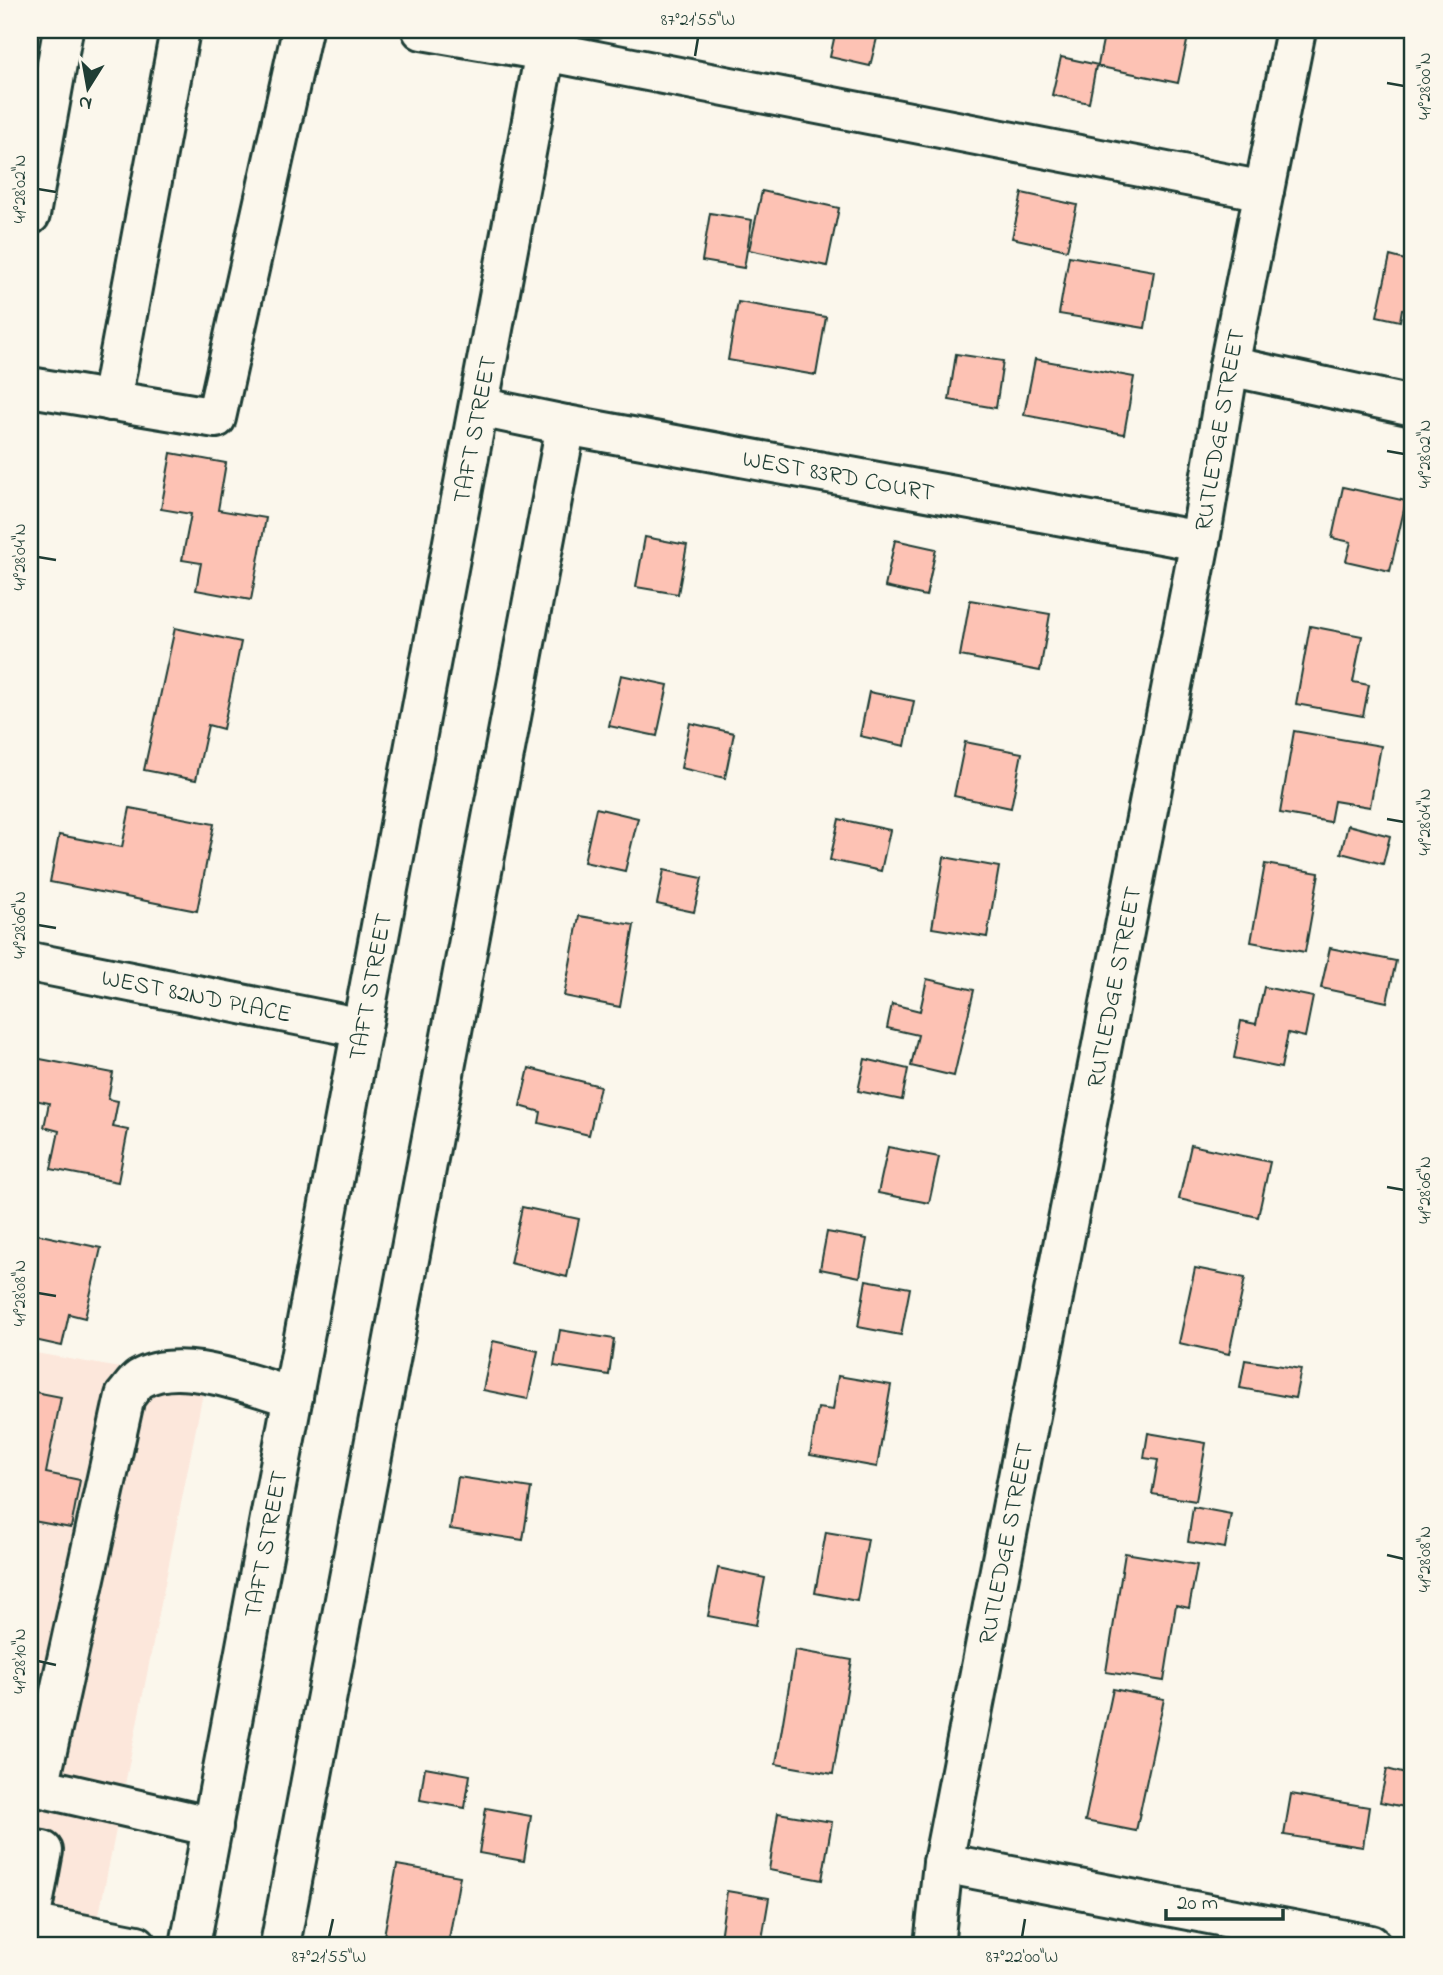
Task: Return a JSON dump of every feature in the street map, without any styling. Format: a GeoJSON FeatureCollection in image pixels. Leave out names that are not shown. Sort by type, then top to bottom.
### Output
{"type":"FeatureCollection","features":[{"type":"Feature","properties":{"kind":"street"},"geometry":{"type":"LineString","coordinates":[[30,215],[63,30]]}},
{"type":"Feature","properties":{"kind":"street"},"geometry":{"type":"LineString","coordinates":[[111,401],[180,30]]}},
{"type":"Feature","properties":{"kind":"street"},"geometry":{"type":"LineString","coordinates":[[30,387],[216,418],[302,30]]}},
{"type":"Feature","properties":{"kind":"street"},"geometry":{"type":"LineString","coordinates":[[422,30],[547,40],[1264,191]]}},
{"type":"Feature","properties":{"kind":"street","name":"RUTLEDGE STREET"},"geometry":{"type":"LineString","coordinates":[[934,1945],[943,1863],[1200,541],[1229,366],[1296,30]]}},
{"type":"Feature","properties":{"kind":"street","name":"TAFT STREET"},"geometry":{"type":"LineString","coordinates":[[190,1945],[547,40]]}},
{"type":"Feature","properties":{"kind":"street"},"geometry":{"type":"LineString","coordinates":[[1229,366],[1413,405]]}},
{"type":"Feature","properties":{"kind":"street","name":"WEST 83RD COURT"},"geometry":{"type":"LineString","coordinates":[[479,407],[1200,541]]}},
{"type":"Feature","properties":{"kind":"street"},"geometry":{"type":"LineString","coordinates":[[281,1945],[566,425]]}},
{"type":"Feature","properties":{"kind":"street","name":"WEST 82ND PLACE"},"geometry":{"type":"LineString","coordinates":[[30,962],[362,1028]]}},
{"type":"Feature","properties":{"kind":"street"},"geometry":{"type":"LineString","coordinates":[[213,1827],[35,1786],[42,1715],[125,1396],[139,1380],[167,1370],[199,1371],[293,1397]]}},
{"type":"Feature","properties":{"kind":"street"},"geometry":{"type":"LineString","coordinates":[[30,1849],[43,1852],[30,1923],[137,1945]]}},
{"type":"Feature","properties":{"kind":"street"},"geometry":{"type":"LineString","coordinates":[[943,1863],[1371,1945]]}},
{"type":"Feature","properties":{"kind":"shaded area"},"geometry":{"type":"Polygon","coordinates":[[[30,1352],[205,1383],[93,1945],[30,1945],[30,1352]]]}},
{"type":"Feature","properties":{"kind":"building"},"geometry":{"type":"Polygon","coordinates":[[[836,30],[879,30],[870,66],[830,57],[836,30]]]}},
{"type":"Feature","properties":{"kind":"building"},"geometry":{"type":"Polygon","coordinates":[[[1105,30],[1155,30],[1188,37],[1178,83],[1096,66],[1089,103],[1052,95],[1061,57],[1098,65],[1105,30]]]}},
{"type":"Feature","properties":{"kind":"building"},"geometry":{"type":"Polygon","coordinates":[[[1413,138],[1413,181],[1406,180],[1413,138]]]}},
{"type":"Feature","properties":{"kind":"building"},"geometry":{"type":"Polygon","coordinates":[[[762,191],[839,208],[827,266],[749,250],[762,191]]]}},
{"type":"Feature","properties":{"kind":"building"},"geometry":{"type":"Polygon","coordinates":[[[1022,193],[1077,205],[1067,250],[1012,238],[1022,193]]]}},
{"type":"Feature","properties":{"kind":"building"},"geometry":{"type":"Polygon","coordinates":[[[710,213],[752,220],[744,268],[702,261],[710,213]]]}},
{"type":"Feature","properties":{"kind":"building"},"geometry":{"type":"Polygon","coordinates":[[[1069,256],[1154,271],[1145,328],[1059,314],[1069,256]]]}},
{"type":"Feature","properties":{"kind":"building"},"geometry":{"type":"Polygon","coordinates":[[[1390,256],[1413,262],[1413,312],[1402,309],[1400,321],[1377,316],[1390,256]]]}},
{"type":"Feature","properties":{"kind":"building"},"geometry":{"type":"Polygon","coordinates":[[[738,302],[826,317],[816,375],[728,360],[738,302]]]}},
{"type":"Feature","properties":{"kind":"building"},"geometry":{"type":"Polygon","coordinates":[[[956,354],[1003,361],[996,408],[949,400],[956,354]]]}},
{"type":"Feature","properties":{"kind":"building"},"geometry":{"type":"Polygon","coordinates":[[[1035,359],[1134,377],[1124,434],[1024,415],[1035,359]]]}},
{"type":"Feature","properties":{"kind":"building"},"geometry":{"type":"Polygon","coordinates":[[[171,453],[226,463],[218,510],[266,518],[251,600],[196,590],[201,563],[182,560],[191,514],[161,509],[171,453]]]}},
{"type":"Feature","properties":{"kind":"building"},"geometry":{"type":"Polygon","coordinates":[[[1343,487],[1406,501],[1390,571],[1346,561],[1351,542],[1332,538],[1343,487]]]}},
{"type":"Feature","properties":{"kind":"building"},"geometry":{"type":"Polygon","coordinates":[[[645,537],[687,545],[678,594],[636,587],[645,537]]]}},
{"type":"Feature","properties":{"kind":"building"},"geometry":{"type":"Polygon","coordinates":[[[895,540],[936,549],[926,596],[885,587],[895,540]]]}},
{"type":"Feature","properties":{"kind":"building"},"geometry":{"type":"Polygon","coordinates":[[[970,600],[1050,614],[1040,671],[960,656],[970,600]]]}},
{"type":"Feature","properties":{"kind":"building"},"geometry":{"type":"Polygon","coordinates":[[[1310,626],[1362,636],[1353,682],[1369,685],[1363,716],[1296,704],[1310,626]]]}},
{"type":"Feature","properties":{"kind":"building"},"geometry":{"type":"Polygon","coordinates":[[[175,628],[241,642],[223,729],[208,725],[196,780],[144,770],[175,628]]]}},
{"type":"Feature","properties":{"kind":"building"},"geometry":{"type":"Polygon","coordinates":[[[621,675],[668,685],[657,736],[609,726],[621,675]]]}},
{"type":"Feature","properties":{"kind":"building"},"geometry":{"type":"Polygon","coordinates":[[[869,692],[914,701],[905,746],[860,736],[869,692]]]}},
{"type":"Feature","properties":{"kind":"building"},"geometry":{"type":"Polygon","coordinates":[[[690,723],[734,733],[725,778],[681,768],[690,723]]]}},
{"type":"Feature","properties":{"kind":"building"},"geometry":{"type":"Polygon","coordinates":[[[1294,731],[1381,746],[1370,807],[1334,801],[1330,822],[1280,813],[1294,731]]]}},
{"type":"Feature","properties":{"kind":"building"},"geometry":{"type":"Polygon","coordinates":[[[965,742],[1022,753],[1011,808],[954,796],[965,742]]]}},
{"type":"Feature","properties":{"kind":"building"},"geometry":{"type":"Polygon","coordinates":[[[130,808],[214,824],[197,911],[50,882],[59,835],[122,847],[130,808]]]}},
{"type":"Feature","properties":{"kind":"building"},"geometry":{"type":"Polygon","coordinates":[[[596,808],[638,818],[625,871],[584,862],[596,808]]]}},
{"type":"Feature","properties":{"kind":"building"},"geometry":{"type":"Polygon","coordinates":[[[839,819],[890,830],[881,871],[830,860],[839,819]]]}},
{"type":"Feature","properties":{"kind":"building"},"geometry":{"type":"Polygon","coordinates":[[[1348,825],[1390,836],[1383,864],[1341,853],[1348,825]]]}},
{"type":"Feature","properties":{"kind":"building"},"geometry":{"type":"Polygon","coordinates":[[[944,857],[999,867],[987,937],[932,928],[944,857]]]}},
{"type":"Feature","properties":{"kind":"building"},"geometry":{"type":"Polygon","coordinates":[[[1265,864],[1319,873],[1305,952],[1251,942],[1265,864]]]}},
{"type":"Feature","properties":{"kind":"building"},"geometry":{"type":"Polygon","coordinates":[[[664,870],[702,878],[694,912],[657,904],[664,870]]]}},
{"type":"Feature","properties":{"kind":"building"},"geometry":{"type":"Polygon","coordinates":[[[579,916],[634,925],[620,1007],[564,996],[579,916]]]}},
{"type":"Feature","properties":{"kind":"building"},"geometry":{"type":"Polygon","coordinates":[[[1330,948],[1396,961],[1387,1002],[1321,988],[1330,948]]]}},
{"type":"Feature","properties":{"kind":"building"},"geometry":{"type":"Polygon","coordinates":[[[927,979],[974,990],[954,1076],[911,1066],[918,1035],[887,1028],[892,1004],[920,1011],[927,979]]]}},
{"type":"Feature","properties":{"kind":"building"},"geometry":{"type":"Polygon","coordinates":[[[1264,987],[1313,997],[1305,1037],[1288,1033],[1281,1068],[1234,1058],[1241,1021],[1256,1024],[1264,987]]]}},
{"type":"Feature","properties":{"kind":"building"},"geometry":{"type":"Polygon","coordinates":[[[30,1057],[113,1073],[108,1099],[118,1101],[113,1127],[128,1130],[118,1182],[51,1169],[59,1131],[44,1127],[49,1103],[30,1099],[30,1057]]]}},
{"type":"Feature","properties":{"kind":"building"},"geometry":{"type":"Polygon","coordinates":[[[865,1059],[908,1069],[902,1100],[858,1091],[865,1059]]]}},
{"type":"Feature","properties":{"kind":"building"},"geometry":{"type":"Polygon","coordinates":[[[529,1068],[600,1086],[589,1135],[539,1123],[541,1112],[520,1106],[529,1068]]]}},
{"type":"Feature","properties":{"kind":"building"},"geometry":{"type":"Polygon","coordinates":[[[1191,1145],[1270,1162],[1258,1217],[1179,1199],[1191,1145]]]}},
{"type":"Feature","properties":{"kind":"building"},"geometry":{"type":"Polygon","coordinates":[[[888,1147],[939,1157],[929,1203],[878,1193],[888,1147]]]}},
{"type":"Feature","properties":{"kind":"building"},"geometry":{"type":"Polygon","coordinates":[[[522,1207],[579,1219],[567,1277],[510,1263],[522,1207]]]}},
{"type":"Feature","properties":{"kind":"building"},"geometry":{"type":"Polygon","coordinates":[[[827,1232],[867,1239],[860,1277],[820,1269],[827,1232]]]}},
{"type":"Feature","properties":{"kind":"building"},"geometry":{"type":"Polygon","coordinates":[[[36,1234],[101,1248],[85,1318],[69,1314],[62,1346],[30,1339],[30,1260],[36,1234]]]}},
{"type":"Feature","properties":{"kind":"building"},"geometry":{"type":"Polygon","coordinates":[[[1195,1268],[1245,1278],[1229,1354],[1179,1343],[1195,1268]]]}},
{"type":"Feature","properties":{"kind":"building"},"geometry":{"type":"Polygon","coordinates":[[[866,1280],[910,1288],[901,1335],[858,1327],[866,1280]]]}},
{"type":"Feature","properties":{"kind":"building"},"geometry":{"type":"Polygon","coordinates":[[[560,1330],[614,1339],[609,1375],[554,1366],[560,1330]]]}},
{"type":"Feature","properties":{"kind":"building"},"geometry":{"type":"Polygon","coordinates":[[[493,1341],[538,1351],[528,1399],[483,1390],[493,1341]]]}},
{"type":"Feature","properties":{"kind":"building"},"geometry":{"type":"Polygon","coordinates":[[[1245,1360],[1301,1369],[1295,1398],[1240,1388],[1245,1360]]]}},
{"type":"Feature","properties":{"kind":"building"},"geometry":{"type":"Polygon","coordinates":[[[838,1376],[891,1385],[877,1467],[810,1455],[818,1408],[833,1410],[838,1376]]]}},
{"type":"Feature","properties":{"kind":"building"},"geometry":{"type":"Polygon","coordinates":[[[30,1391],[61,1397],[46,1473],[80,1480],[71,1528],[33,1521],[30,1540],[30,1391]]]}},
{"type":"Feature","properties":{"kind":"building"},"geometry":{"type":"Polygon","coordinates":[[[1148,1433],[1206,1443],[1196,1501],[1152,1494],[1158,1460],[1144,1458],[1148,1433]]]}},
{"type":"Feature","properties":{"kind":"building"},"geometry":{"type":"Polygon","coordinates":[[[458,1477],[531,1488],[523,1540],[450,1529],[458,1477]]]}},
{"type":"Feature","properties":{"kind":"building"},"geometry":{"type":"Polygon","coordinates":[[[1193,1507],[1231,1514],[1225,1548],[1188,1542],[1193,1507]]]}},
{"type":"Feature","properties":{"kind":"building"},"geometry":{"type":"Polygon","coordinates":[[[826,1532],[868,1539],[857,1601],[815,1593],[826,1532]]]}},
{"type":"Feature","properties":{"kind":"building"},"geometry":{"type":"Polygon","coordinates":[[[1125,1553],[1197,1565],[1189,1608],[1176,1605],[1164,1681],[1106,1672],[1125,1553]]]}},
{"type":"Feature","properties":{"kind":"building"},"geometry":{"type":"Polygon","coordinates":[[[718,1568],[765,1578],[756,1625],[708,1616],[718,1568]]]}},
{"type":"Feature","properties":{"kind":"building"},"geometry":{"type":"Polygon","coordinates":[[[795,1650],[852,1660],[833,1774],[776,1764],[795,1650]]]}},
{"type":"Feature","properties":{"kind":"building"},"geometry":{"type":"Polygon","coordinates":[[[1113,1689],[1164,1699],[1136,1831],[1085,1821],[1113,1689]]]}},
{"type":"Feature","properties":{"kind":"building"},"geometry":{"type":"Polygon","coordinates":[[[425,1767],[470,1775],[465,1808],[420,1800],[425,1767]]]}},
{"type":"Feature","properties":{"kind":"building"},"geometry":{"type":"Polygon","coordinates":[[[1387,1769],[1413,1776],[1410,1808],[1380,1802],[1387,1769]]]}},
{"type":"Feature","properties":{"kind":"building"},"geometry":{"type":"Polygon","coordinates":[[[1291,1794],[1369,1807],[1363,1847],[1284,1835],[1291,1794]]]}},
{"type":"Feature","properties":{"kind":"building"},"geometry":{"type":"Polygon","coordinates":[[[486,1808],[531,1816],[524,1861],[479,1853],[486,1808]]]}},
{"type":"Feature","properties":{"kind":"building"},"geometry":{"type":"Polygon","coordinates":[[[778,1813],[832,1822],[822,1880],[769,1870],[778,1813]]]}},
{"type":"Feature","properties":{"kind":"building"},"geometry":{"type":"Polygon","coordinates":[[[397,1865],[460,1876],[448,1945],[404,1945],[383,1941],[397,1865]]]}},
{"type":"Feature","properties":{"kind":"building"},"geometry":{"type":"Polygon","coordinates":[[[727,1891],[769,1898],[761,1945],[719,1945],[727,1891]]]}}]}
